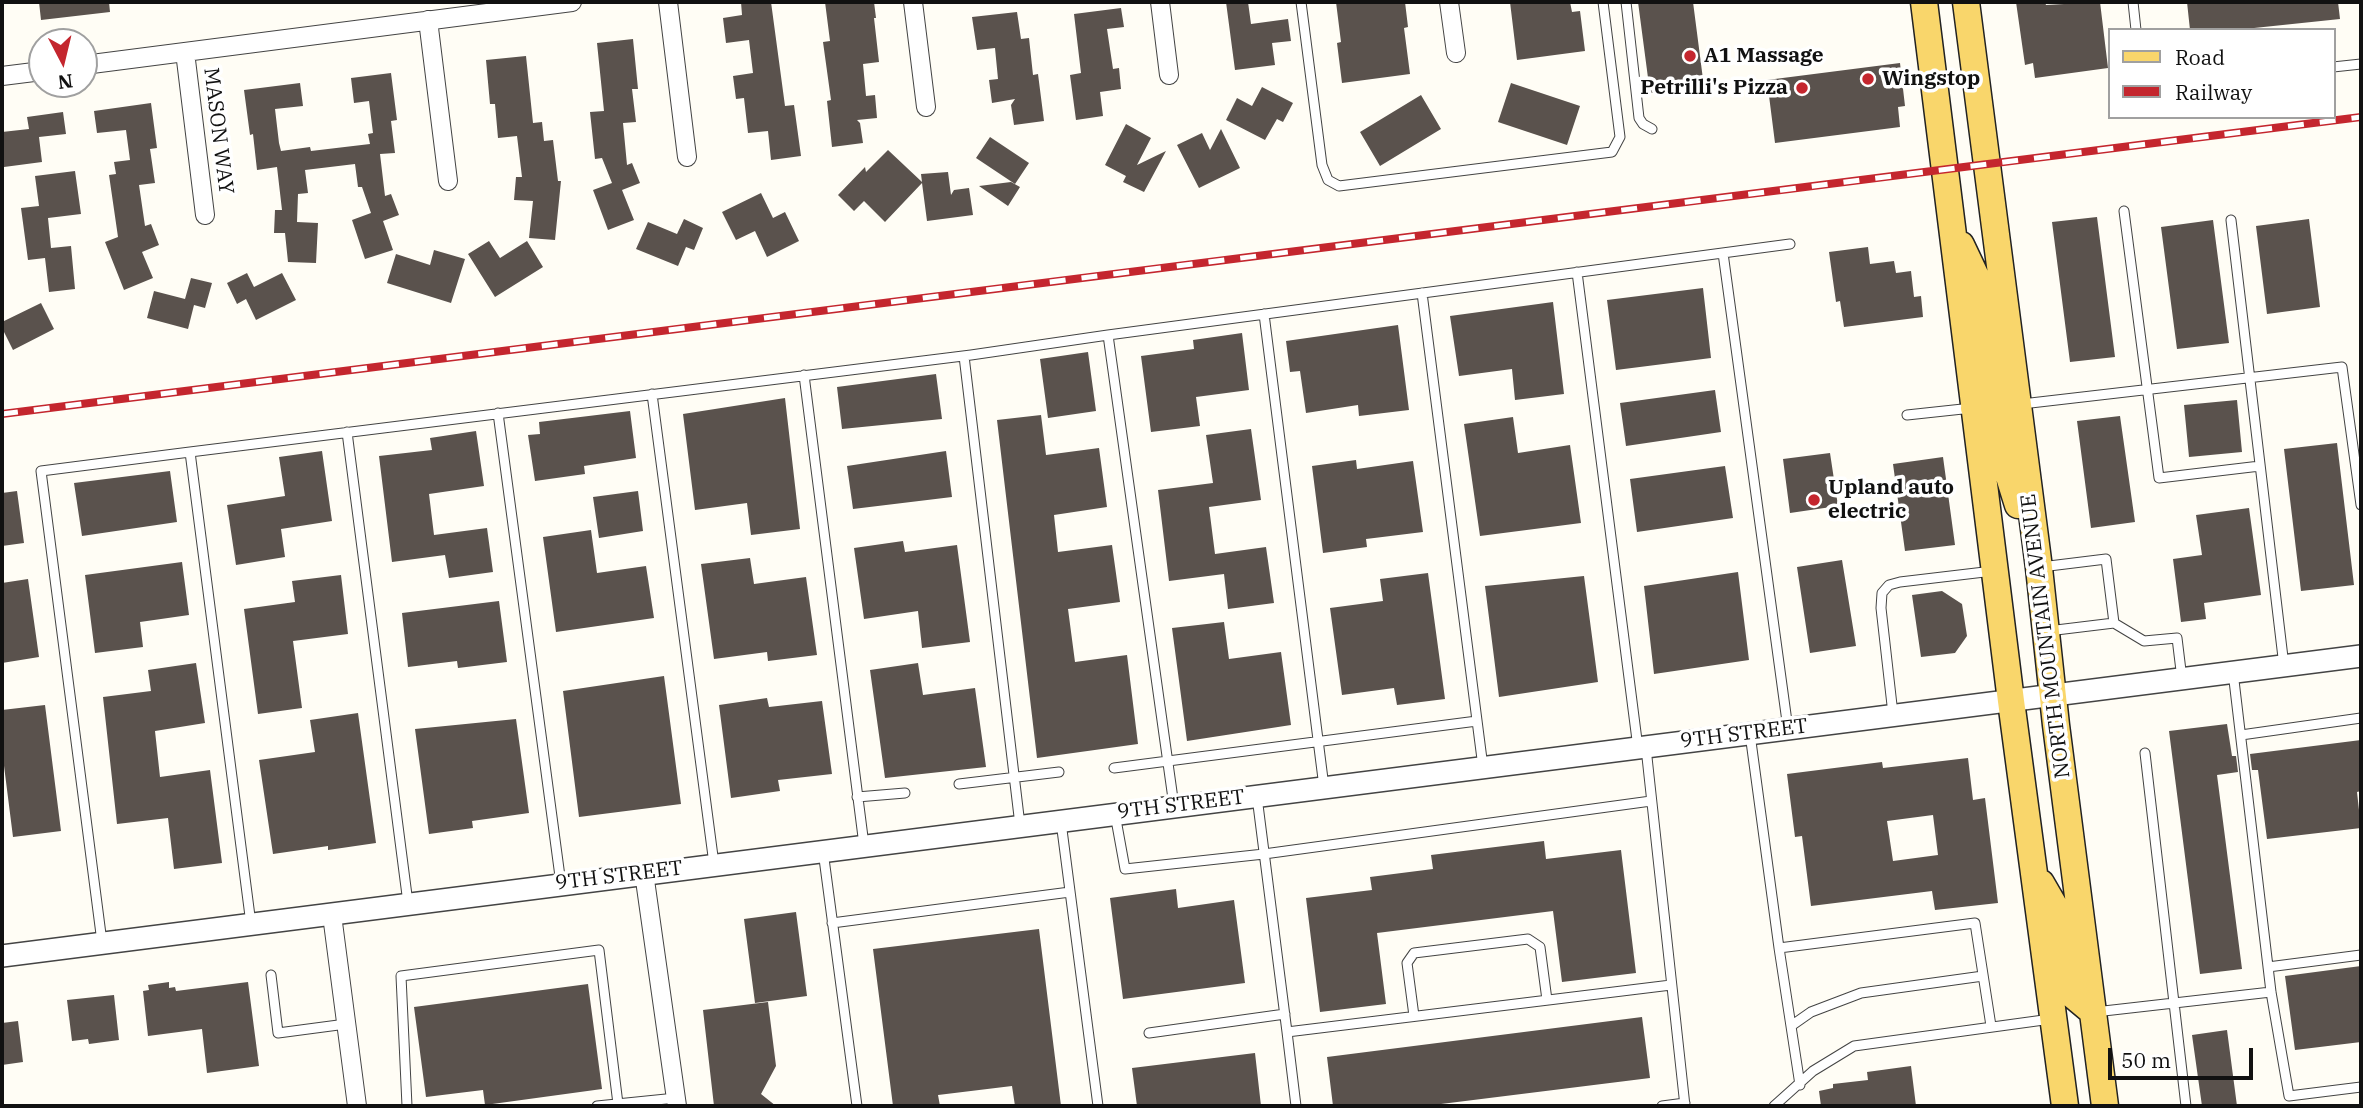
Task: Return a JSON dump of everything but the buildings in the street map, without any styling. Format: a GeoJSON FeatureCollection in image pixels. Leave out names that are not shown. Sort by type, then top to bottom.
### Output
{"type":"FeatureCollection","features":[{"type":"Feature","properties":{"kind":"main road","name":"NORTH MOUNTAIN AVENUE"},"geometry":{"type":"LineString","coordinates":[[1924,2],[2011,701],[2065,1106]]}},
{"type":"Feature","properties":{"kind":"main road"},"geometry":{"type":"LineString","coordinates":[[1949,2],[1959,64],[1980,96]]}},
{"type":"Feature","properties":{"kind":"main road","name":"NORTH MOUNTAIN AVENUE"},"geometry":{"type":"LineString","coordinates":[[1966,2],[1989,165],[2105,1106]]}},
{"type":"Feature","properties":{"kind":"main road"},"geometry":{"type":"LineString","coordinates":[[1952,227],[1980,285],[1994,387],[2017,405]]}},
{"type":"Feature","properties":{"kind":"main road"},"geometry":{"type":"LineString","coordinates":[[1974,408],[2001,422],[2007,470],[2018,506],[2035,541]]}},
{"type":"Feature","properties":{"kind":"main road"},"geometry":{"type":"LineString","coordinates":[[2035,873],[2059,914],[2069,992],[2093,1012]]}},
{"type":"Feature","properties":{"kind":"main road"},"geometry":{"type":"LineString","coordinates":[[2054,1018],[2079,1038],[2088,1106]]}},
{"type":"Feature","properties":{"kind":"street"},"geometry":{"type":"LineString","coordinates":[[98,63],[572,2]]}},
{"type":"Feature","properties":{"kind":"street"},"geometry":{"type":"LineString","coordinates":[[668,2],[687,157]]}},
{"type":"Feature","properties":{"kind":"street"},"geometry":{"type":"LineString","coordinates":[[914,2],[926,107]]}},
{"type":"Feature","properties":{"kind":"street"},"geometry":{"type":"LineString","coordinates":[[1160,2],[1169,75]]}},
{"type":"Feature","properties":{"kind":"street"},"geometry":{"type":"LineString","coordinates":[[1449,2],[1456,53]]}},
{"type":"Feature","properties":{"kind":"street"},"geometry":{"type":"LineString","coordinates":[[428,20],[447,181]]}},
{"type":"Feature","properties":{"kind":"street","name":"MASON WAY"},"geometry":{"type":"LineString","coordinates":[[185,52],[205,215]]}},
{"type":"Feature","properties":{"kind":"street"},"geometry":{"type":"LineString","coordinates":[[2,76],[28,73]]}},
{"type":"Feature","properties":{"kind":"street","name":"9TH STREET"},"geometry":{"type":"LineString","coordinates":[[2,956],[2361,656]]}},
{"type":"Feature","properties":{"kind":"street"},"geometry":{"type":"LineString","coordinates":[[645,873],[676,1102]]}},
{"type":"Feature","properties":{"kind":"street"},"geometry":{"type":"LineString","coordinates":[[332,915],[357,1106]]}},
{"type":"Feature","properties":{"kind":"lane"},"geometry":{"type":"LineString","coordinates":[[1301,2],[1322,165],[1328,180],[1339,186],[1612,152],[1620,137],[1603,2]]}},
{"type":"Feature","properties":{"kind":"lane"},"geometry":{"type":"LineString","coordinates":[[1626,2],[1639,118],[1643,124],[1653,129]]}},
{"type":"Feature","properties":{"kind":"lane"},"geometry":{"type":"LineString","coordinates":[[2133,2],[2136,28]]}},
{"type":"Feature","properties":{"kind":"lane"},"geometry":{"type":"LineString","coordinates":[[2335,67],[2361,64]]}},
{"type":"Feature","properties":{"kind":"lane"},"geometry":{"type":"LineString","coordinates":[[2124,211],[2159,478],[2260,466]]}},
{"type":"Feature","properties":{"kind":"lane"},"geometry":{"type":"LineString","coordinates":[[2231,220],[2284,666]]}},
{"type":"Feature","properties":{"kind":"lane"},"geometry":{"type":"LineString","coordinates":[[102,943],[41,471],[964,356],[1790,244]]}},
{"type":"Feature","properties":{"kind":"lane"},"geometry":{"type":"LineString","coordinates":[[1723,253],[1788,729]]}},
{"type":"Feature","properties":{"kind":"lane"},"geometry":{"type":"LineString","coordinates":[[1577,272],[1651,802],[1685,1105],[1662,1106]]}},
{"type":"Feature","properties":{"kind":"lane"},"geometry":{"type":"LineString","coordinates":[[1422,293],[1483,767]]}},
{"type":"Feature","properties":{"kind":"lane"},"geometry":{"type":"LineString","coordinates":[[1264,314],[1324,787]]}},
{"type":"Feature","properties":{"kind":"lane"},"geometry":{"type":"LineString","coordinates":[[1108,335],[1174,806]]}},
{"type":"Feature","properties":{"kind":"lane"},"geometry":{"type":"LineString","coordinates":[[964,356],[1020,825]]}},
{"type":"Feature","properties":{"kind":"lane"},"geometry":{"type":"LineString","coordinates":[[2017,405],[2342,367],[2361,505]]}},
{"type":"Feature","properties":{"kind":"lane"},"geometry":{"type":"LineString","coordinates":[[804,375],[864,845]]}},
{"type":"Feature","properties":{"kind":"lane"},"geometry":{"type":"LineString","coordinates":[[652,394],[714,864]]}},
{"type":"Feature","properties":{"kind":"lane"},"geometry":{"type":"LineString","coordinates":[[1907,415],[1974,408]]}},
{"type":"Feature","properties":{"kind":"lane"},"geometry":{"type":"LineString","coordinates":[[498,413],[561,884]]}},
{"type":"Feature","properties":{"kind":"lane"},"geometry":{"type":"LineString","coordinates":[[347,432],[408,904]]}},
{"type":"Feature","properties":{"kind":"lane"},"geometry":{"type":"LineString","coordinates":[[190,452],[251,924]]}},
{"type":"Feature","properties":{"kind":"lane"},"geometry":{"type":"LineString","coordinates":[[2039,568],[2106,559],[2114,623]]}},
{"type":"Feature","properties":{"kind":"lane"},"geometry":{"type":"LineString","coordinates":[[1893,716],[1881,608],[1882,593],[1889,585],[1900,582],[1995,571]]}},
{"type":"Feature","properties":{"kind":"lane"},"geometry":{"type":"LineString","coordinates":[[2046,631],[2114,623],[2144,641],[2177,638],[2182,679]]}},
{"type":"Feature","properties":{"kind":"lane"},"geometry":{"type":"LineString","coordinates":[[2233,672],[2271,992],[2290,1101],[2361,1087]]}},
{"type":"Feature","properties":{"kind":"lane"},"geometry":{"type":"LineString","coordinates":[[2241,734],[2361,718]]}},
{"type":"Feature","properties":{"kind":"lane"},"geometry":{"type":"LineString","coordinates":[[1114,768],[1477,721]]}},
{"type":"Feature","properties":{"kind":"lane"},"geometry":{"type":"LineString","coordinates":[[1750,733],[1800,1086]]}},
{"type":"Feature","properties":{"kind":"lane"},"geometry":{"type":"LineString","coordinates":[[2145,753],[2186,1106]]}},
{"type":"Feature","properties":{"kind":"lane"},"geometry":{"type":"LineString","coordinates":[[959,784],[1059,772]]}},
{"type":"Feature","properties":{"kind":"lane"},"geometry":{"type":"LineString","coordinates":[[858,797],[905,793]]}},
{"type":"Feature","properties":{"kind":"lane"},"geometry":{"type":"LineString","coordinates":[[1256,796],[1296,1106]]}},
{"type":"Feature","properties":{"kind":"lane"},"geometry":{"type":"LineString","coordinates":[[1115,813],[1125,869],[1651,802]]}},
{"type":"Feature","properties":{"kind":"lane"},"geometry":{"type":"LineString","coordinates":[[1061,820],[1098,1106]]}},
{"type":"Feature","properties":{"kind":"lane"},"geometry":{"type":"LineString","coordinates":[[822,850],[857,1106]]}},
{"type":"Feature","properties":{"kind":"lane"},"geometry":{"type":"LineString","coordinates":[[832,923],[1070,892]]}},
{"type":"Feature","properties":{"kind":"lane"},"geometry":{"type":"LineString","coordinates":[[1779,948],[1975,923],[1991,1026]]}},
{"type":"Feature","properties":{"kind":"lane"},"geometry":{"type":"LineString","coordinates":[[1414,1016],[1406,963],[1414,953],[1528,939],[1540,947],[1547,1000]]}},
{"type":"Feature","properties":{"kind":"lane"},"geometry":{"type":"LineString","coordinates":[[407,1106],[401,976],[599,950],[618,1104]]}},
{"type":"Feature","properties":{"kind":"lane"},"geometry":{"type":"LineString","coordinates":[[2268,967],[2361,955]]}},
{"type":"Feature","properties":{"kind":"lane"},"geometry":{"type":"LineString","coordinates":[[271,975],[278,1033],[346,1024]]}},
{"type":"Feature","properties":{"kind":"lane"},"geometry":{"type":"LineString","coordinates":[[1791,1026],[1811,1012],[1861,993],[1983,976]]}},
{"type":"Feature","properties":{"kind":"lane"},"geometry":{"type":"LineString","coordinates":[[1287,1032],[1671,985]]}},
{"type":"Feature","properties":{"kind":"lane"},"geometry":{"type":"LineString","coordinates":[[2093,1012],[2271,992]]}},
{"type":"Feature","properties":{"kind":"lane"},"geometry":{"type":"LineString","coordinates":[[1149,1033],[1285,1014]]}},
{"type":"Feature","properties":{"kind":"lane"},"geometry":{"type":"LineString","coordinates":[[1774,1106],[1800,1086],[1813,1071],[1854,1046],[2054,1018]]}},
{"type":"Feature","properties":{"kind":"lane"},"geometry":{"type":"LineString","coordinates":[[597,1106],[676,1102]]}},
{"type":"Feature","properties":{"kind":"railway"},"geometry":{"type":"LineString","coordinates":[[2,414],[2361,117]]}},
{"type":"Feature","properties":{"kind":"place","name":"A1 Massage"},"geometry":{"type":"Point","coordinates":[1690,56]}},
{"type":"Feature","properties":{"kind":"place","name":"Wingstop"},"geometry":{"type":"Point","coordinates":[1868,79]}},
{"type":"Feature","properties":{"kind":"place","name":"Petrilli's Pizza"},"geometry":{"type":"Point","coordinates":[1802,88]}},
{"type":"Feature","properties":{"kind":"place","name":"Upland auto electric"},"geometry":{"type":"Point","coordinates":[1814,500]}}]}
